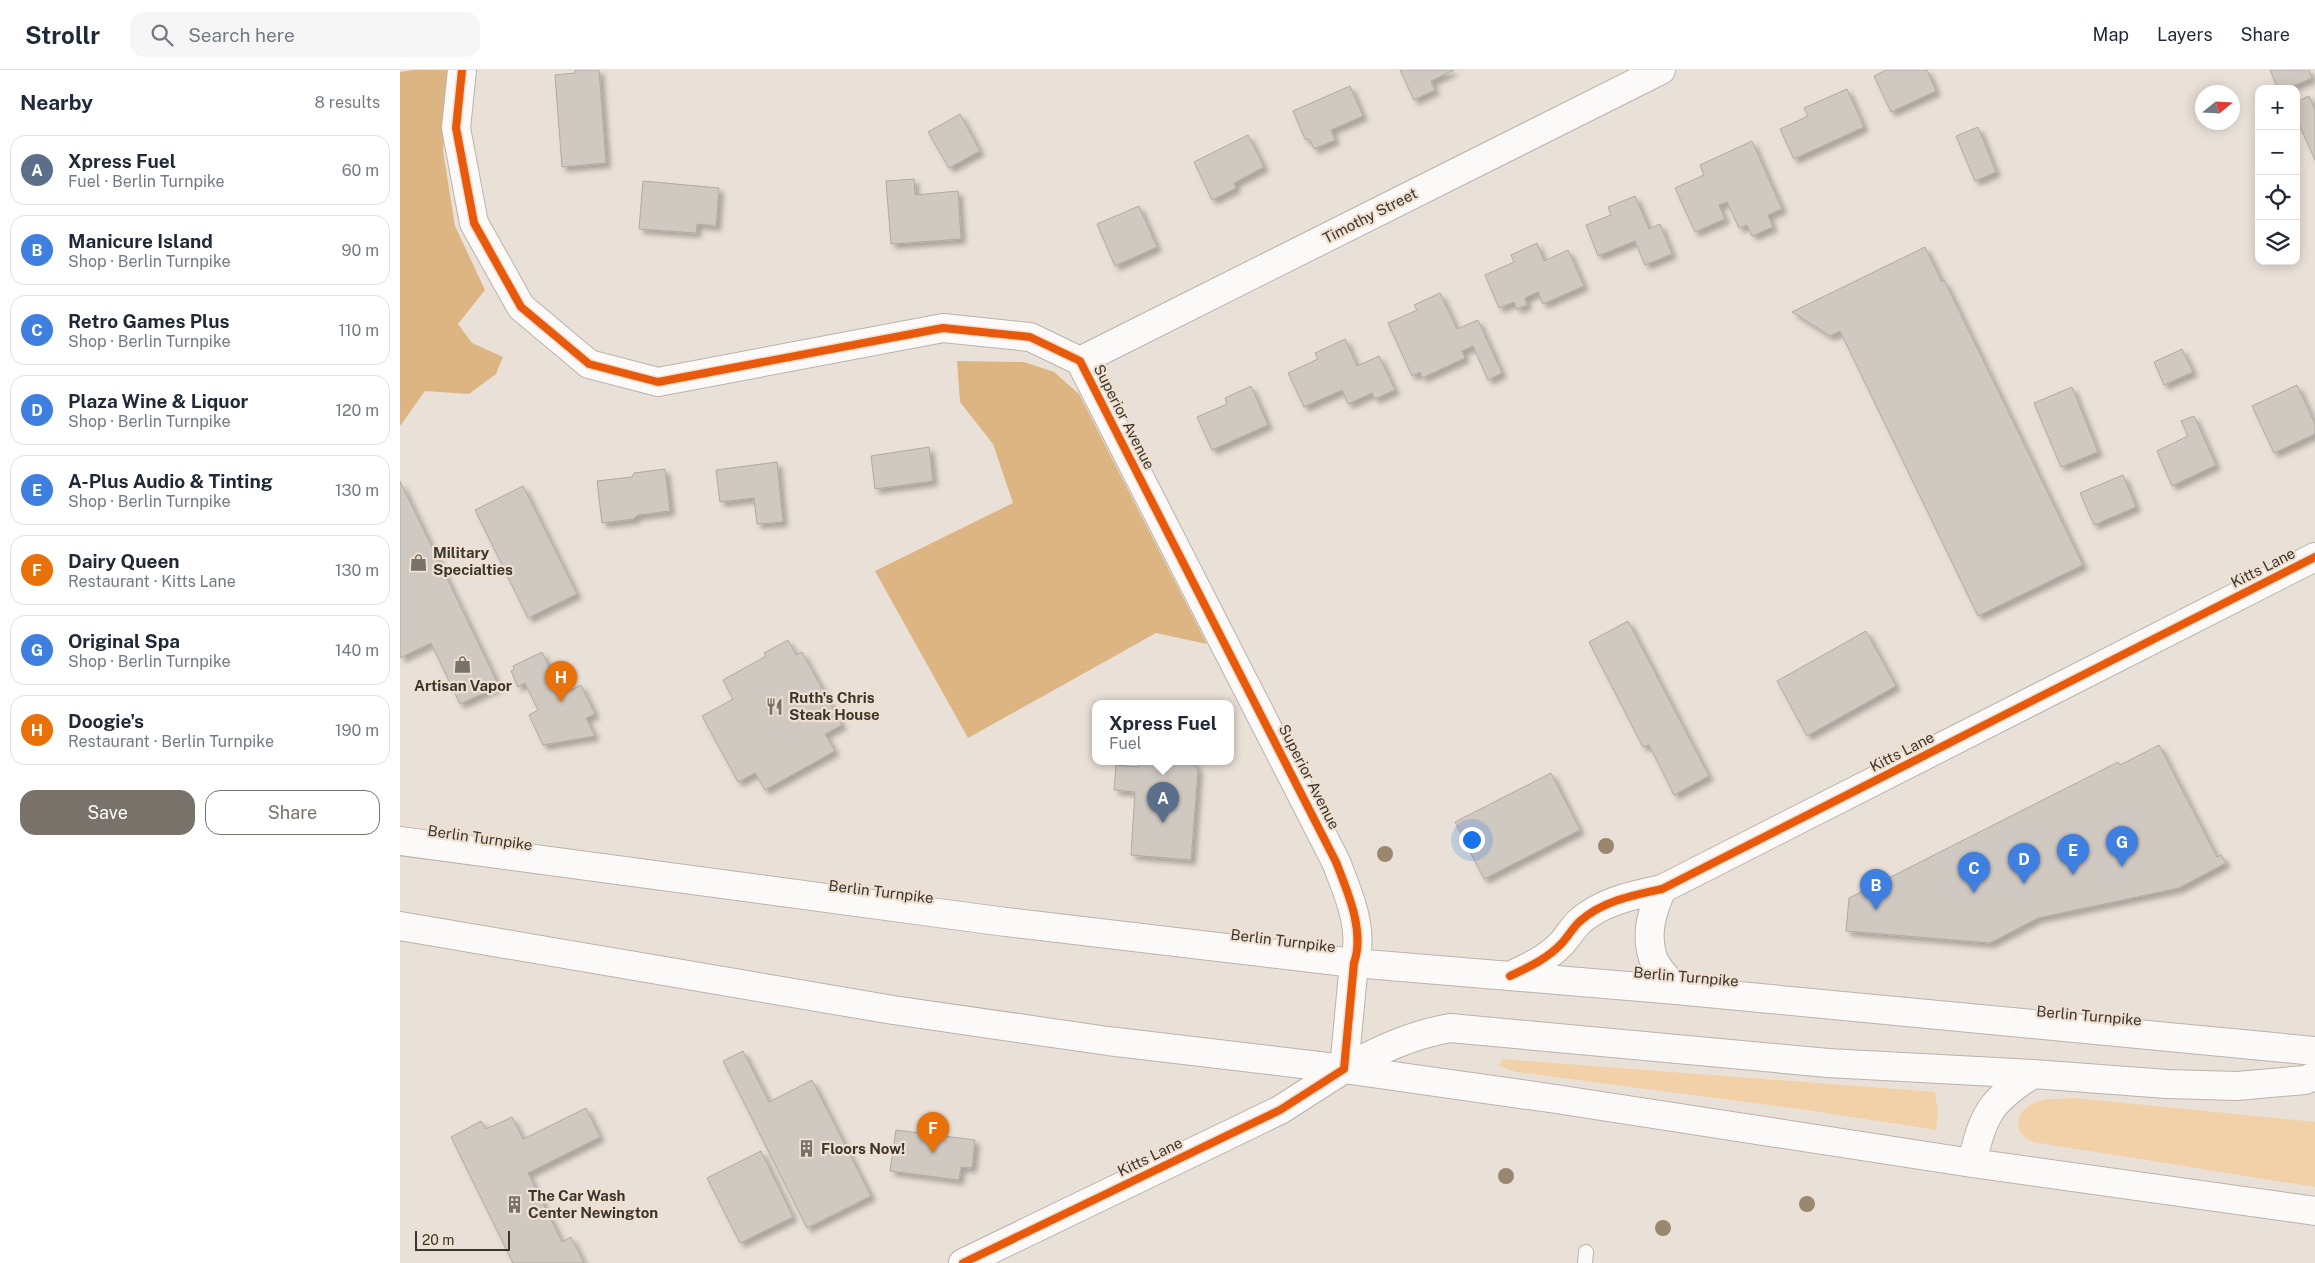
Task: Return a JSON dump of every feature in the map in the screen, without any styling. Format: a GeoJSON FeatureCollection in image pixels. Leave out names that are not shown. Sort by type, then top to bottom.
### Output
{"type":"FeatureCollection","features":[{"type":"Feature","properties":{"kind":"main road","name":"Superior Avenue"},"geometry":{"type":"LineString","coordinates":[[462,70],[456,128],[474,222],[521,307],[589,364],[658,382],[943,328],[1030,337],[1080,361],[1336,862],[1348,893],[1355,922],[1358,949],[1354,963],[1344,1069]]}},
{"type":"Feature","properties":{"kind":"main road","name":"Timothy Street"},"geometry":{"type":"LineString","coordinates":[[1080,361],[1661,70]]}},
{"type":"Feature","properties":{"kind":"main road","name":"Kitts Lane"},"geometry":{"type":"LineString","coordinates":[[1510,976],[1543,961],[1562,944],[1580,922],[1602,907],[1627,897],[1662,889],[2315,557]]}},
{"type":"Feature","properties":{"kind":"main road","name":"Berlin Turnpike"},"geometry":{"type":"LineString","coordinates":[[400,841],[998,921],[1354,963],[1676,990],[2315,1051]]}},
{"type":"Feature","properties":{"kind":"main road"},"geometry":{"type":"LineString","coordinates":[[1662,889],[1654,907],[1649,928],[1654,958],[1676,990]]}},
{"type":"Feature","properties":{"kind":"main road"},"geometry":{"type":"LineString","coordinates":[[400,926],[893,1010],[1108,1042],[1344,1069],[1556,1099],[1972,1163],[2315,1211]]}},
{"type":"Feature","properties":{"kind":"main road","name":"Kitts Lane"},"geometry":{"type":"LineString","coordinates":[[963,1263],[1280,1110],[1344,1069],[1399,1041],[1427,1032],[1450,1028],[1828,1063],[2034,1074],[2167,1084],[2238,1086],[2305,1080],[2315,1076]]}},
{"type":"Feature","properties":{"kind":"main road"},"geometry":{"type":"LineString","coordinates":[[1972,1163],[1979,1130],[1991,1106],[2009,1088],[2034,1074]]}},
{"type":"Feature","properties":{"kind":"shaded area"},"geometry":{"type":"Polygon","coordinates":[[[449,70],[443,151],[455,226],[485,290],[458,324],[472,343],[503,357],[496,374],[469,394],[425,391],[400,426],[400,72],[449,70]]]}},
{"type":"Feature","properties":{"kind":"shaded area"},"geometry":{"type":"Polygon","coordinates":[[[957,361],[1024,362],[1054,372],[1079,394],[1207,644],[1156,633],[968,738],[875,571],[1013,503],[993,444],[960,402],[957,361]]]}},
{"type":"Feature","properties":{"kind":"shaded area"},"geometry":{"type":"Polygon","coordinates":[[[1502,1059],[1935,1092],[1938,1115],[1936,1130],[1800,1109],[1516,1072],[1500,1066],[1502,1059]]]}},
{"type":"Feature","properties":{"kind":"shaded area"},"geometry":{"type":"Polygon","coordinates":[[[2075,1098],[2315,1122],[2315,1187],[2033,1142],[2021,1133],[2018,1122],[2024,1110],[2029,1106],[2045,1100],[2075,1098]]]}},
{"type":"Feature","properties":{"kind":"building"},"geometry":{"type":"Polygon","coordinates":[[[575,70],[599,70],[606,163],[562,167],[555,75],[575,73],[575,70]]]}},
{"type":"Feature","properties":{"kind":"building"},"geometry":{"type":"Polygon","coordinates":[[[1400,70],[1454,70],[1431,81],[1435,90],[1414,100],[1400,70]]]}},
{"type":"Feature","properties":{"kind":"building"},"geometry":{"type":"Polygon","coordinates":[[[1886,70],[1927,70],[1936,91],[1891,112],[1874,76],[1886,70]]]}},
{"type":"Feature","properties":{"kind":"building"},"geometry":{"type":"Polygon","coordinates":[[[2270,70],[2309,70],[2312,78],[2295,85],[2276,85],[2270,70]]]}},
{"type":"Feature","properties":{"kind":"building"},"geometry":{"type":"Polygon","coordinates":[[[1350,86],[1363,116],[1331,130],[1335,140],[1314,149],[1310,140],[1305,139],[1293,111],[1350,86]]]}},
{"type":"Feature","properties":{"kind":"building"},"geometry":{"type":"Polygon","coordinates":[[[1847,89],[1864,127],[1794,159],[1780,129],[1808,116],[1804,108],[1847,89]]]}},
{"type":"Feature","properties":{"kind":"building"},"geometry":{"type":"Polygon","coordinates":[[[2309,96],[2315,110],[2315,160],[2300,126],[2300,100],[2309,96]]]}},
{"type":"Feature","properties":{"kind":"building"},"geometry":{"type":"Polygon","coordinates":[[[960,114],[980,151],[949,168],[928,132],[960,114]]]}},
{"type":"Feature","properties":{"kind":"building"},"geometry":{"type":"Polygon","coordinates":[[[1978,127],[1996,172],[1975,181],[1956,136],[1978,127]]]}},
{"type":"Feature","properties":{"kind":"building"},"geometry":{"type":"Polygon","coordinates":[[[1248,135],[1264,167],[1234,183],[1236,188],[1212,200],[1194,162],[1248,135]]]}},
{"type":"Feature","properties":{"kind":"building"},"geometry":{"type":"Polygon","coordinates":[[[1752,141],[1782,209],[1768,215],[1773,227],[1752,236],[1747,225],[1739,228],[1727,202],[1719,205],[1725,219],[1695,232],[1675,188],[1704,175],[1700,165],[1752,141]]]}},
{"type":"Feature","properties":{"kind":"building"},"geometry":{"type":"Polygon","coordinates":[[[914,179],[915,195],[958,191],[961,239],[891,244],[886,181],[914,179]]]}},
{"type":"Feature","properties":{"kind":"building"},"geometry":{"type":"Polygon","coordinates":[[[643,181],[719,188],[716,226],[697,224],[696,233],[639,229],[643,181]]]}},
{"type":"Feature","properties":{"kind":"building"},"geometry":{"type":"Polygon","coordinates":[[[1635,196],[1649,229],[1660,224],[1672,254],[1645,265],[1635,241],[1598,256],[1586,225],[1611,215],[1608,207],[1635,196]]]}},
{"type":"Feature","properties":{"kind":"building"},"geometry":{"type":"Polygon","coordinates":[[[1139,206],[1157,247],[1115,266],[1097,224],[1139,206]]]}},
{"type":"Feature","properties":{"kind":"building"},"geometry":{"type":"Polygon","coordinates":[[[1537,243],[1544,261],[1568,250],[1584,286],[1543,304],[1538,292],[1525,298],[1527,305],[1517,309],[1514,302],[1499,308],[1485,275],[1514,262],[1511,255],[1537,243]]]}},
{"type":"Feature","properties":{"kind":"building"},"geometry":{"type":"Polygon","coordinates":[[[1925,247],[1942,282],[1944,280],[2083,565],[1978,616],[1840,331],[1830,336],[1792,312],[1925,247]]]}},
{"type":"Feature","properties":{"kind":"building"},"geometry":{"type":"Polygon","coordinates":[[[1440,293],[1457,329],[1478,320],[1502,373],[1488,380],[1473,346],[1462,351],[1465,358],[1422,378],[1420,372],[1412,376],[1388,323],[1417,310],[1414,305],[1440,293]]]}},
{"type":"Feature","properties":{"kind":"building"},"geometry":{"type":"Polygon","coordinates":[[[1345,339],[1357,366],[1379,356],[1395,390],[1375,399],[1372,393],[1348,404],[1342,390],[1304,407],[1288,373],[1318,359],[1315,353],[1345,339]]]}},
{"type":"Feature","properties":{"kind":"building"},"geometry":{"type":"Polygon","coordinates":[[[2182,349],[2193,372],[2164,385],[2154,362],[2182,349]]]}},
{"type":"Feature","properties":{"kind":"building"},"geometry":{"type":"Polygon","coordinates":[[[2297,385],[2315,424],[2315,434],[2274,453],[2252,406],[2297,385]]]}},
{"type":"Feature","properties":{"kind":"building"},"geometry":{"type":"Polygon","coordinates":[[[1251,386],[1268,425],[1212,450],[1197,417],[1227,404],[1225,398],[1251,386]]]}},
{"type":"Feature","properties":{"kind":"building"},"geometry":{"type":"Polygon","coordinates":[[[2072,387],[2098,452],[2061,467],[2034,403],[2072,387]]]}},
{"type":"Feature","properties":{"kind":"building"},"geometry":{"type":"Polygon","coordinates":[[[2194,416],[2216,465],[2172,486],[2157,451],[2188,436],[2181,421],[2194,416]]]}},
{"type":"Feature","properties":{"kind":"building"},"geometry":{"type":"Polygon","coordinates":[[[929,447],[933,481],[875,489],[871,456],[929,447]]]}},
{"type":"Feature","properties":{"kind":"building"},"geometry":{"type":"Polygon","coordinates":[[[777,462],[783,522],[757,524],[754,498],[720,502],[716,470],[777,462]]]}},
{"type":"Feature","properties":{"kind":"building"},"geometry":{"type":"Polygon","coordinates":[[[665,469],[670,511],[638,515],[634,519],[602,523],[597,481],[632,477],[634,473],[665,469]]]}},
{"type":"Feature","properties":{"kind":"building"},"geometry":{"type":"Polygon","coordinates":[[[2123,475],[2136,507],[2094,525],[2080,493],[2123,475]]]}},
{"type":"Feature","properties":{"kind":"building","name":"Military Specialties"},"geometry":{"type":"Polygon","coordinates":[[[400,481],[499,686],[460,704],[431,643],[400,658],[400,481]]]}},
{"type":"Feature","properties":{"kind":"building"},"geometry":{"type":"Polygon","coordinates":[[[523,486],[577,594],[528,618],[475,510],[523,486]]]}},
{"type":"Feature","properties":{"kind":"building"},"geometry":{"type":"Polygon","coordinates":[[[1628,621],[1709,776],[1674,795],[1649,745],[1643,747],[1589,642],[1628,621]]]}},
{"type":"Feature","properties":{"kind":"building"},"geometry":{"type":"Polygon","coordinates":[[[1866,631],[1896,686],[1807,736],[1777,681],[1866,631]]]}},
{"type":"Feature","properties":{"kind":"building","name":"Ruth's Chris Steak House"},"geometry":{"type":"Polygon","coordinates":[[[788,640],[796,655],[802,652],[842,725],[825,734],[835,751],[765,790],[755,773],[738,782],[702,716],[733,699],[723,680],[766,656],[764,653],[788,640]]]}},
{"type":"Feature","properties":{"kind":"building"},"geometry":{"type":"Polygon","coordinates":[[[542,652],[550,669],[553,668],[565,693],[581,685],[595,714],[586,718],[595,736],[543,745],[529,715],[538,710],[525,683],[518,687],[511,671],[514,669],[513,666],[542,652]]]}},
{"type":"Feature","properties":{"kind":"building"},"geometry":{"type":"Polygon","coordinates":[[[2159,745],[2217,857],[2221,855],[2226,863],[2179,888],[2038,918],[1990,943],[1846,931],[1849,898],[2118,762],[2120,765],[2159,745]]]}},
{"type":"Feature","properties":{"kind":"building"},"geometry":{"type":"Polygon","coordinates":[[[1116,765],[1139,767],[1139,765],[1196,765],[1198,770],[1191,860],[1131,855],[1135,792],[1114,790],[1116,765]]]}},
{"type":"Feature","properties":{"kind":"building"},"geometry":{"type":"Polygon","coordinates":[[[1551,773],[1580,830],[1484,879],[1455,822],[1551,773]]]}},
{"type":"Feature","properties":{"kind":"building","name":"Floors Now!"},"geometry":{"type":"Polygon","coordinates":[[[743,1051],[769,1102],[812,1080],[871,1196],[807,1228],[723,1061],[743,1051]]]}},
{"type":"Feature","properties":{"kind":"building","name":"The Car Wash Center Newington"},"geometry":{"type":"Polygon","coordinates":[[[586,1108],[600,1137],[528,1173],[562,1242],[571,1237],[584,1263],[513,1263],[451,1137],[481,1121],[486,1129],[512,1117],[523,1139],[586,1108]]]}},
{"type":"Feature","properties":{"kind":"building"},"geometry":{"type":"Polygon","coordinates":[[[896,1130],[975,1140],[972,1168],[961,1167],[959,1180],[890,1171],[896,1130]]]}},
{"type":"Feature","properties":{"kind":"building"},"geometry":{"type":"Polygon","coordinates":[[[761,1151],[793,1217],[740,1243],[707,1178],[761,1151]]]}},
{"type":"Feature","properties":{"kind":"cycle path"},"geometry":{"type":"LineString","coordinates":[[462,70],[456,128],[474,223],[521,307],[589,364],[658,382],[943,328],[1030,337],[1080,361],[1336,862],[1354,912],[1358,938],[1344,1069],[1280,1110],[963,1263]]}},
{"type":"Feature","properties":{"kind":"cycle path"},"geometry":{"type":"LineString","coordinates":[[1510,976],[1550,954],[1562,943],[1579,922],[1598,909],[1619,900],[1662,889],[2315,557]]}},
{"type":"Feature","properties":{"kind":"place","name":"Military Specialties"},"geometry":{"type":"Point","coordinates":[419,562]}},
{"type":"Feature","properties":{"kind":"place","name":"Artisan Vapor"},"geometry":{"type":"Point","coordinates":[463,665]}},
{"type":"Feature","properties":{"kind":"place","name":"Doogie's"},"geometry":{"type":"Point","coordinates":[561,702]}},
{"type":"Feature","properties":{"kind":"place","name":"Ruth's Chris Steak House"},"geometry":{"type":"Point","coordinates":[775,707]}},
{"type":"Feature","properties":{"kind":"place","name":"Xpress Fuel"},"geometry":{"type":"Point","coordinates":[1163,823]}},
{"type":"Feature","properties":{"kind":"place","name":"Original Spa"},"geometry":{"type":"Point","coordinates":[2122,867]}},
{"type":"Feature","properties":{"kind":"place","name":"A-Plus Audio & Tinting"},"geometry":{"type":"Point","coordinates":[2073,875]}},
{"type":"Feature","properties":{"kind":"place","name":"Plaza Wine & Liquor"},"geometry":{"type":"Point","coordinates":[2024,884]}},
{"type":"Feature","properties":{"kind":"place","name":"Retro Games Plus"},"geometry":{"type":"Point","coordinates":[1974,893]}},
{"type":"Feature","properties":{"kind":"place","name":"Manicure Island"},"geometry":{"type":"Point","coordinates":[1876,910]}},
{"type":"Feature","properties":{"kind":"place","name":"Floors Now!"},"geometry":{"type":"Point","coordinates":[807,1149]}},
{"type":"Feature","properties":{"kind":"place","name":"Dairy Queen"},"geometry":{"type":"Point","coordinates":[933,1153]}},
{"type":"Feature","properties":{"kind":"place","name":"The Car Wash Center Newington"},"geometry":{"type":"Point","coordinates":[514,1205]}}]}
